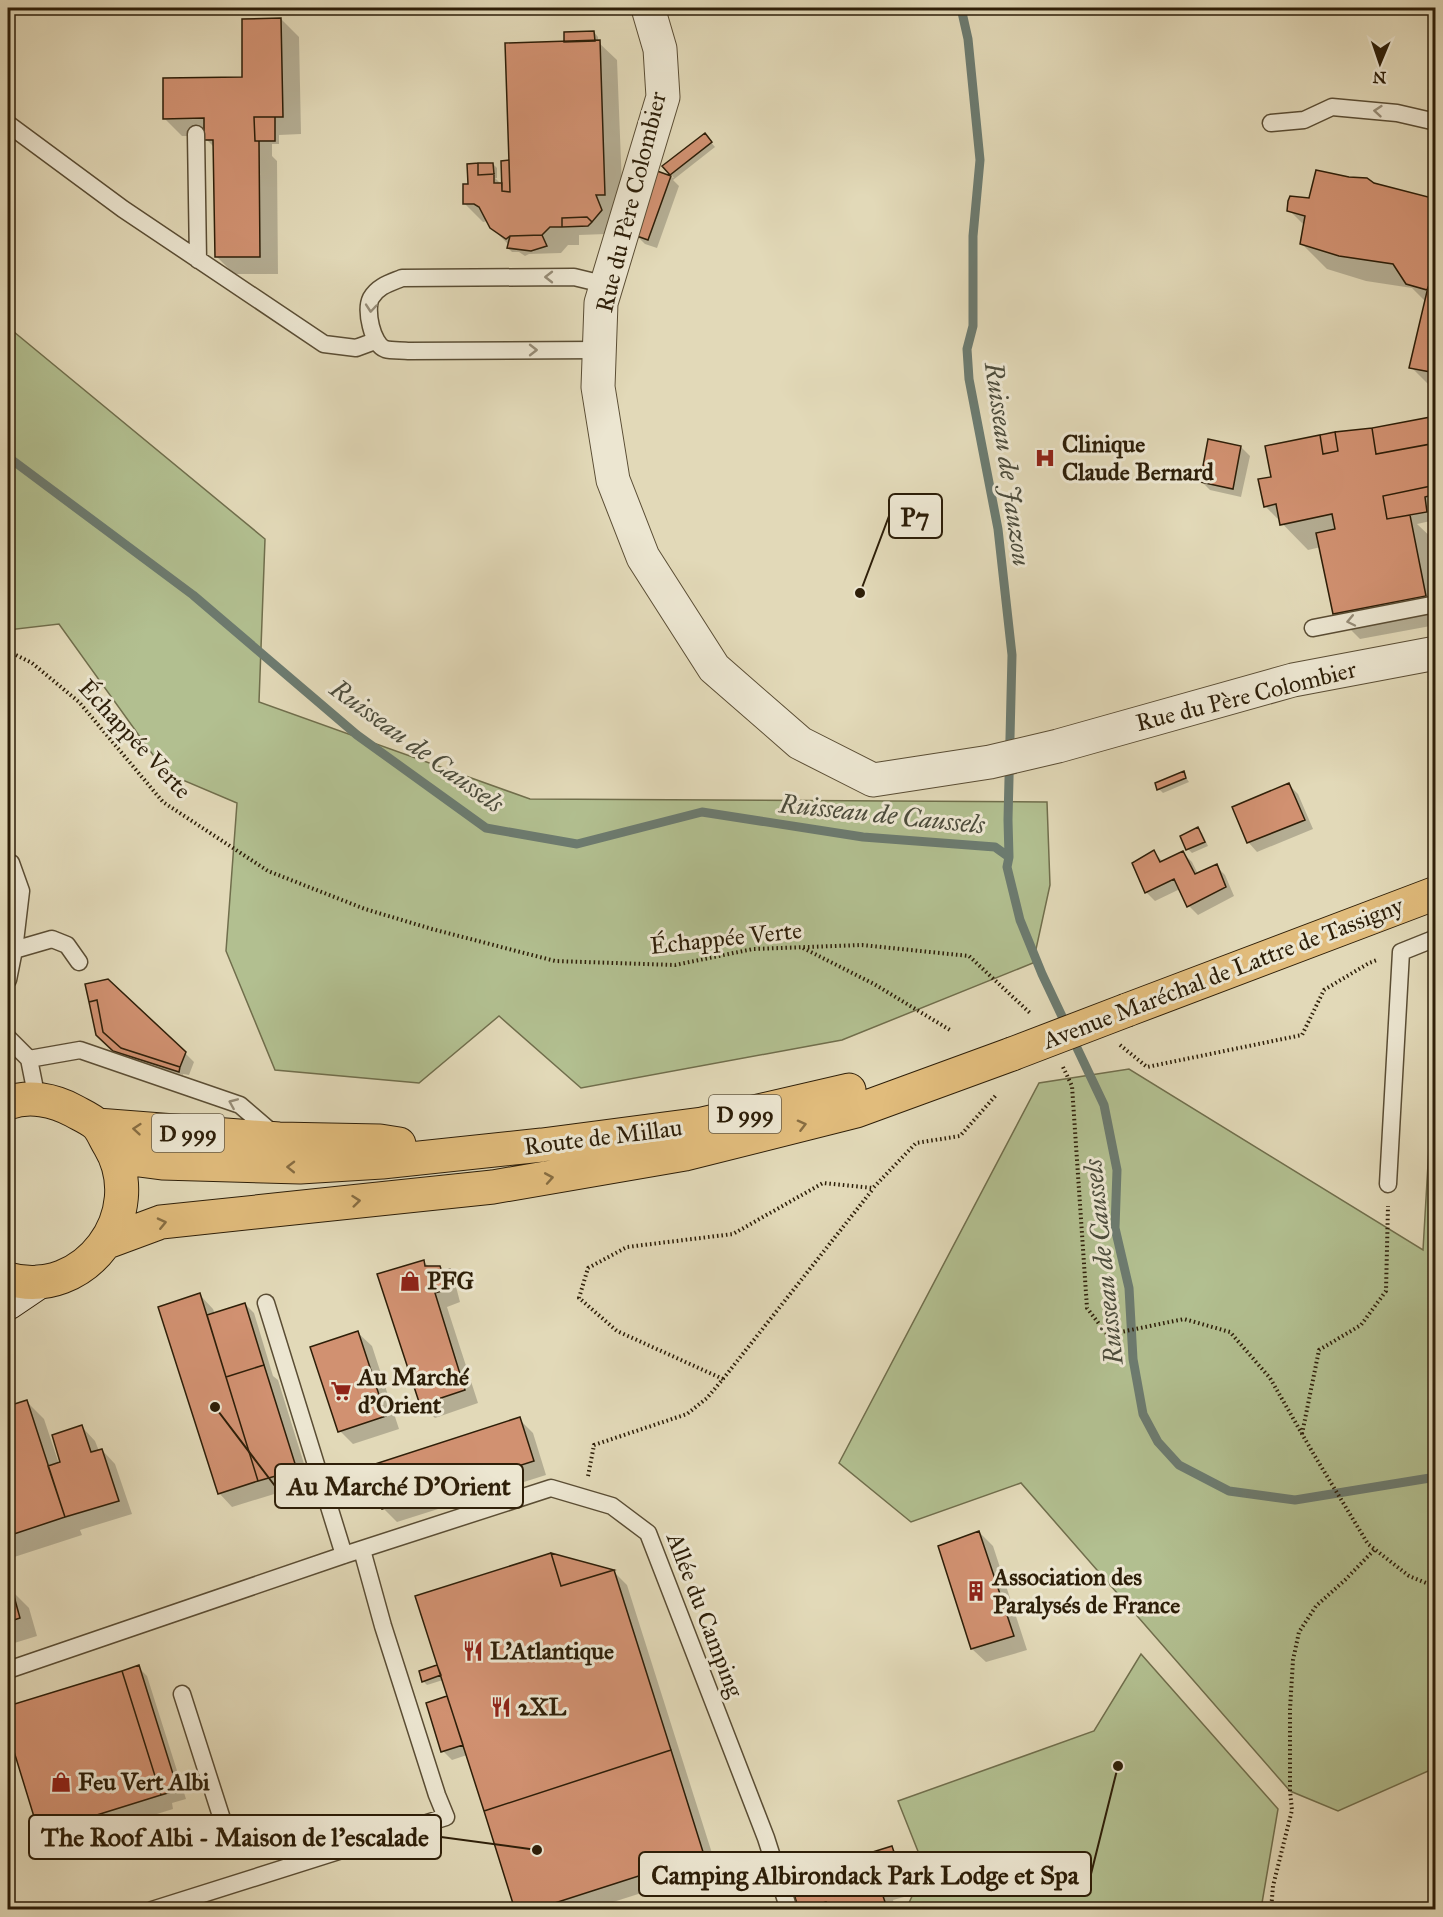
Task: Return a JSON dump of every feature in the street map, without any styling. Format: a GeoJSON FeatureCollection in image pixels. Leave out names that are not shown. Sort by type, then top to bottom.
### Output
{"type":"FeatureCollection","features":[{"type":"Feature","properties":{"kind":"main road","name":"Avenue Maréchal de Lattre de Tassigny"},"geometry":{"type":"LineString","coordinates":[[1012,1054],[1436,893]]}},
{"type":"Feature","properties":{"kind":"main road","name":"Route de Millau"},"geometry":{"type":"LineString","coordinates":[[116,1157],[162,1163],[300,1167],[475,1153],[702,1124],[1012,1054]]}},
{"type":"Feature","properties":{"kind":"main road"},"geometry":{"type":"LineString","coordinates":[[107,1242],[161,1222],[493,1187],[685,1155],[856,1111],[1012,1054]]}},
{"type":"Feature","properties":{"kind":"main road"},"geometry":{"type":"LineString","coordinates":[[22,1101],[62,1104],[97,1125],[116,1157],[122,1189],[119,1216],[107,1242],[89,1262],[65,1275],[23,1280]]}},
{"type":"Feature","properties":{"kind":"main road","name":"Route de Millau"},"geometry":{"type":"LineString","coordinates":[[97,1125],[279,1139],[380,1141],[475,1153]]}},
{"type":"Feature","properties":{"kind":"street","name":"Rue du Père Colombier"},"geometry":{"type":"LineString","coordinates":[[648,8],[660,49],[663,97],[601,303],[598,387],[613,480],[644,557],[714,668],[800,743],[873,780],[990,762],[1058,746],[1293,680],[1436,652]]}},
{"type":"Feature","properties":{"kind":"street"},"geometry":{"type":"LineString","coordinates":[[8,1303],[23,1280]]}},
{"type":"Feature","properties":{"kind":"lane"},"geometry":{"type":"LineString","coordinates":[[1271,123],[1304,120],[1332,107],[1397,113],[1436,122]]}},
{"type":"Feature","properties":{"kind":"lane"},"geometry":{"type":"LineString","coordinates":[[8,124],[123,209],[324,344],[356,348],[375,341]]}},
{"type":"Feature","properties":{"kind":"lane"},"geometry":{"type":"LineString","coordinates":[[196,134],[198,260]]}},
{"type":"Feature","properties":{"kind":"lane"},"geometry":{"type":"LineString","coordinates":[[600,350],[409,351],[385,349],[375,341],[370,321],[370,300],[382,285],[402,278],[574,277],[607,285]]}},
{"type":"Feature","properties":{"kind":"lane"},"geometry":{"type":"LineString","coordinates":[[1313,628],[1436,604]]}},
{"type":"Feature","properties":{"kind":"lane"},"geometry":{"type":"LineString","coordinates":[[8,862],[21,891],[8,980]]}},
{"type":"Feature","properties":{"kind":"lane"},"geometry":{"type":"LineString","coordinates":[[1388,1184],[1401,952],[1436,938]]}},
{"type":"Feature","properties":{"kind":"lane"},"geometry":{"type":"LineString","coordinates":[[14,950],[52,939],[67,945],[79,962]]}},
{"type":"Feature","properties":{"kind":"lane"},"geometry":{"type":"LineString","coordinates":[[8,1038],[29,1059]]}},
{"type":"Feature","properties":{"kind":"lane"},"geometry":{"type":"LineString","coordinates":[[29,1059],[80,1050],[240,1105],[279,1139]]}},
{"type":"Feature","properties":{"kind":"lane"},"geometry":{"type":"LineString","coordinates":[[22,1101],[29,1059]]}},
{"type":"Feature","properties":{"kind":"lane"},"geometry":{"type":"LineString","coordinates":[[152,1910],[176,1906],[446,1817],[383,1626],[353,1552],[266,1303]]}},
{"type":"Feature","properties":{"kind":"lane","name":"Allée du Camping"},"geometry":{"type":"LineString","coordinates":[[8,1670],[353,1552],[551,1488],[584,1496],[612,1506],[648,1533],[766,1838],[789,1910]]}},
{"type":"Feature","properties":{"kind":"lane"},"geometry":{"type":"LineString","coordinates":[[182,1694],[222,1819]]}},
{"type":"Feature","properties":{"kind":"path","name":"Échappée Verte"},"geometry":{"type":"LineString","coordinates":[[8,651],[32,663],[79,702],[163,802],[268,871],[365,909],[555,962],[675,965],[753,949],[862,945],[969,956],[1036,1018]]}},
{"type":"Feature","properties":{"kind":"path"},"geometry":{"type":"LineString","coordinates":[[803,948],[874,984],[950,1030]]}},
{"type":"Feature","properties":{"kind":"path"},"geometry":{"type":"LineString","coordinates":[[1119,1044],[1147,1067],[1302,1035],[1324,990],[1369,963],[1401,952]]}},
{"type":"Feature","properties":{"kind":"path"},"geometry":{"type":"LineString","coordinates":[[1062,1066],[1072,1086],[1087,1308],[1106,1333],[1184,1319],[1230,1332],[1270,1378],[1368,1544],[1409,1576],[1436,1587]]}},
{"type":"Feature","properties":{"kind":"path"},"geometry":{"type":"LineString","coordinates":[[584,1496],[594,1445],[687,1414],[707,1398],[873,1188],[916,1143],[960,1136],[1005,1086]]}},
{"type":"Feature","properties":{"kind":"path"},"geometry":{"type":"LineString","coordinates":[[723,1380],[617,1331],[579,1298],[588,1268],[627,1247],[733,1234],[823,1183],[873,1188]]}},
{"type":"Feature","properties":{"kind":"path"},"geometry":{"type":"LineString","coordinates":[[1302,1434],[1319,1350],[1361,1325],[1386,1291],[1388,1184]]}},
{"type":"Feature","properties":{"kind":"path"},"geometry":{"type":"LineString","coordinates":[[1271,1910],[1273,1886],[1292,1810],[1290,1709],[1293,1660],[1299,1632],[1316,1606],[1375,1549]]}},
{"type":"Feature","properties":{"kind":"green space"},"geometry":{"type":"Polygon","coordinates":[[[8,327],[265,539],[259,702],[530,799],[1047,802],[1050,885],[1033,963],[842,1040],[581,1088],[499,1016],[419,1083],[275,1070],[226,951],[237,803],[166,773],[59,624],[8,630],[8,327]]]}},
{"type":"Feature","properties":{"kind":"green space"},"geometry":{"type":"Polygon","coordinates":[[[1435,1044],[1435,1768],[1338,1811],[1290,1791],[1021,1483],[911,1522],[839,1463],[1039,1083],[1129,1069],[1423,1250],[1435,1044]]]}},
{"type":"Feature","properties":{"kind":"green space"},"geometry":{"type":"Polygon","coordinates":[[[1141,1654],[1278,1809],[1261,1909],[906,1909],[925,1869],[898,1801],[1094,1731],[1141,1654]]]}},
{"type":"Feature","properties":{"kind":"building"},"geometry":{"type":"Polygon","coordinates":[[[281,18],[283,117],[254,117],[255,141],[259,141],[260,257],[215,257],[213,140],[204,140],[204,118],[163,119],[163,78],[242,77],[242,19],[281,18]]]}},
{"type":"Feature","properties":{"kind":"building"},"geometry":{"type":"Polygon","coordinates":[[[594,31],[595,41],[564,42],[564,32],[594,31]]]}},
{"type":"Feature","properties":{"kind":"building"},"geometry":{"type":"Polygon","coordinates":[[[600,40],[605,195],[596,195],[602,210],[592,222],[587,217],[562,218],[562,227],[550,227],[542,235],[510,236],[506,239],[490,228],[479,207],[474,204],[463,204],[463,184],[468,184],[467,164],[478,163],[478,175],[494,174],[494,183],[502,183],[502,191],[510,192],[505,43],[600,40]]]}},
{"type":"Feature","properties":{"kind":"building"},"geometry":{"type":"Polygon","coordinates":[[[254,117],[275,117],[275,141],[255,141],[254,117]]]}},
{"type":"Feature","properties":{"kind":"building"},"geometry":{"type":"Polygon","coordinates":[[[705,133],[712,142],[670,175],[662,166],[705,133]]]}},
{"type":"Feature","properties":{"kind":"building"},"geometry":{"type":"Polygon","coordinates":[[[509,160],[510,192],[502,191],[501,161],[509,160]]]}},
{"type":"Feature","properties":{"kind":"building"},"geometry":{"type":"Polygon","coordinates":[[[478,163],[493,163],[494,174],[478,175],[478,163]]]}},
{"type":"Feature","properties":{"kind":"building"},"geometry":{"type":"Polygon","coordinates":[[[1316,170],[1349,177],[1367,178],[1374,183],[1436,199],[1436,288],[1428,287],[1427,290],[1406,284],[1393,264],[1339,256],[1300,244],[1305,216],[1287,211],[1288,201],[1290,196],[1309,198],[1316,170]]]}},
{"type":"Feature","properties":{"kind":"building"},"geometry":{"type":"Polygon","coordinates":[[[657,171],[671,176],[648,240],[634,235],[657,171]]]}},
{"type":"Feature","properties":{"kind":"building"},"geometry":{"type":"Polygon","coordinates":[[[587,217],[592,222],[588,226],[562,227],[562,218],[587,217]]]}},
{"type":"Feature","properties":{"kind":"building"},"geometry":{"type":"Polygon","coordinates":[[[542,235],[547,246],[531,251],[507,248],[510,236],[542,235]]]}},
{"type":"Feature","properties":{"kind":"building"},"geometry":{"type":"Polygon","coordinates":[[[1428,287],[1436,288],[1436,373],[1409,368],[1428,287]]]}},
{"type":"Feature","properties":{"kind":"building"},"geometry":{"type":"Polygon","coordinates":[[[1436,416],[1436,443],[1376,454],[1372,428],[1436,416]]]}},
{"type":"Feature","properties":{"kind":"building"},"geometry":{"type":"Polygon","coordinates":[[[1372,428],[1376,454],[1436,443],[1436,485],[1383,496],[1387,519],[1410,515],[1426,596],[1333,614],[1316,533],[1335,529],[1332,514],[1280,525],[1276,504],[1264,507],[1258,479],[1271,477],[1265,446],[1320,435],[1323,454],[1338,451],[1335,432],[1372,428]]]}},
{"type":"Feature","properties":{"kind":"building"},"geometry":{"type":"Polygon","coordinates":[[[1335,432],[1338,451],[1323,454],[1320,435],[1335,432]]]}},
{"type":"Feature","properties":{"kind":"building"},"geometry":{"type":"Polygon","coordinates":[[[1208,439],[1241,446],[1233,489],[1200,482],[1208,439]]]}},
{"type":"Feature","properties":{"kind":"building"},"geometry":{"type":"Polygon","coordinates":[[[1436,485],[1436,494],[1425,497],[1427,512],[1387,519],[1383,496],[1436,485]]]}},
{"type":"Feature","properties":{"kind":"building"},"geometry":{"type":"Polygon","coordinates":[[[1184,771],[1186,778],[1157,790],[1155,783],[1184,771]]]}},
{"type":"Feature","properties":{"kind":"building"},"geometry":{"type":"Polygon","coordinates":[[[1289,783],[1305,820],[1247,843],[1232,807],[1289,783]]]}},
{"type":"Feature","properties":{"kind":"building"},"geometry":{"type":"Polygon","coordinates":[[[1198,827],[1205,842],[1186,850],[1180,836],[1198,827]]]}},
{"type":"Feature","properties":{"kind":"building"},"geometry":{"type":"Polygon","coordinates":[[[1154,850],[1160,862],[1183,851],[1195,874],[1217,864],[1226,887],[1187,907],[1174,879],[1145,893],[1132,863],[1154,850]]]}},
{"type":"Feature","properties":{"kind":"building"},"geometry":{"type":"Polygon","coordinates":[[[108,979],[186,1052],[180,1067],[121,1048],[103,1032],[97,1000],[89,1002],[85,984],[108,979]]]}},
{"type":"Feature","properties":{"kind":"building"},"geometry":{"type":"Polygon","coordinates":[[[97,1000],[103,1032],[121,1048],[180,1067],[179,1072],[113,1051],[96,1035],[89,1002],[97,1000]]]}},
{"type":"Feature","properties":{"kind":"building"},"geometry":{"type":"Polygon","coordinates":[[[424,1260],[425,1266],[440,1266],[448,1289],[435,1293],[465,1390],[420,1405],[377,1274],[424,1260]]]}},
{"type":"Feature","properties":{"kind":"building"},"geometry":{"type":"Polygon","coordinates":[[[450,1269],[454,1282],[446,1284],[442,1272],[450,1269]]]}},
{"type":"Feature","properties":{"kind":"building"},"geometry":{"type":"Polygon","coordinates":[[[200,1293],[258,1481],[218,1494],[158,1307],[200,1293]]]}},
{"type":"Feature","properties":{"kind":"building"},"geometry":{"type":"Polygon","coordinates":[[[245,1303],[264,1365],[226,1377],[207,1315],[245,1303]]]}},
{"type":"Feature","properties":{"kind":"building"},"geometry":{"type":"Polygon","coordinates":[[[358,1331],[386,1416],[338,1432],[310,1347],[358,1331]]]}},
{"type":"Feature","properties":{"kind":"building"},"geometry":{"type":"Polygon","coordinates":[[[264,1365],[297,1470],[258,1481],[226,1377],[264,1365]]]}},
{"type":"Feature","properties":{"kind":"building"},"geometry":{"type":"Polygon","coordinates":[[[27,1400],[65,1517],[8,1536],[8,1406],[27,1400]]]}},
{"type":"Feature","properties":{"kind":"building"},"geometry":{"type":"Polygon","coordinates":[[[520,1417],[534,1461],[382,1509],[369,1466],[520,1417]]]}},
{"type":"Feature","properties":{"kind":"building"},"geometry":{"type":"Polygon","coordinates":[[[82,1425],[91,1452],[102,1449],[119,1501],[65,1517],[48,1466],[60,1462],[52,1435],[82,1425]]]}},
{"type":"Feature","properties":{"kind":"building","name":"Association des Paralysés de France"},"geometry":{"type":"Polygon","coordinates":[[[979,1531],[1014,1636],[971,1649],[938,1546],[979,1531]]]}},
{"type":"Feature","properties":{"kind":"building"},"geometry":{"type":"Polygon","coordinates":[[[551,1553],[614,1570],[561,1586],[551,1553]]]}},
{"type":"Feature","properties":{"kind":"building"},"geometry":{"type":"Polygon","coordinates":[[[551,1553],[561,1586],[614,1570],[671,1750],[484,1811],[415,1596],[551,1553]]]}},
{"type":"Feature","properties":{"kind":"building"},"geometry":{"type":"Polygon","coordinates":[[[12,1589],[20,1618],[8,1622],[8,1590],[12,1589]]]}},
{"type":"Feature","properties":{"kind":"building"},"geometry":{"type":"Polygon","coordinates":[[[139,1665],[178,1790],[161,1795],[122,1671],[139,1665]]]}},
{"type":"Feature","properties":{"kind":"building"},"geometry":{"type":"Polygon","coordinates":[[[437,1665],[441,1675],[422,1682],[419,1671],[437,1665]]]}},
{"type":"Feature","properties":{"kind":"building"},"geometry":{"type":"Polygon","coordinates":[[[122,1671],[161,1795],[39,1833],[8,1732],[8,1706],[122,1671]]]}},
{"type":"Feature","properties":{"kind":"building"},"geometry":{"type":"Polygon","coordinates":[[[447,1696],[463,1745],[441,1752],[426,1703],[447,1696]]]}},
{"type":"Feature","properties":{"kind":"building"},"geometry":{"type":"Polygon","coordinates":[[[671,1750],[704,1855],[533,1910],[515,1910],[484,1811],[671,1750]]]}},
{"type":"Feature","properties":{"kind":"building"},"geometry":{"type":"Polygon","coordinates":[[[892,1846],[900,1871],[890,1874],[892,1883],[880,1887],[886,1905],[870,1910],[828,1910],[826,1902],[799,1910],[789,1878],[892,1846]]]}},
{"type":"Feature","properties":{"kind":"waterway","name":"Ruisseau de Caussels"},"geometry":{"type":"LineString","coordinates":[[961,8],[968,39],[980,160],[973,236],[973,326],[967,349],[969,379],[998,529],[1012,655],[1007,867],[1020,920],[1042,974],[1104,1105],[1117,1170],[1115,1228],[1129,1288],[1133,1359],[1143,1414],[1158,1442],[1179,1465],[1229,1491],[1295,1500],[1436,1477]]}},
{"type":"Feature","properties":{"kind":"waterway","name":"Ruisseau de Caussels"},"geometry":{"type":"LineString","coordinates":[[8,457],[193,595],[357,735],[486,828],[577,844],[702,812],[863,837],[995,847],[1009,857]]}},
{"type":"Feature","properties":{"kind":"place","name":"Clinique Claude Bernard"},"geometry":{"type":"Point","coordinates":[1045,458]}},
{"type":"Feature","properties":{"kind":"place","name":"P7"},"geometry":{"type":"Point","coordinates":[860,593]}},
{"type":"Feature","properties":{"kind":"place","name":"PFG"},"geometry":{"type":"Point","coordinates":[410,1281]}},
{"type":"Feature","properties":{"kind":"place","name":"Au Marché d'Orient"},"geometry":{"type":"Point","coordinates":[341,1391]}},
{"type":"Feature","properties":{"kind":"place","name":"Au Marché D'Orient"},"geometry":{"type":"Point","coordinates":[215,1407]}},
{"type":"Feature","properties":{"kind":"place","name":"Association des Paralysés de France"},"geometry":{"type":"Point","coordinates":[976,1591]}},
{"type":"Feature","properties":{"kind":"place","name":"L'Atlantique"},"geometry":{"type":"Point","coordinates":[473,1651]}},
{"type":"Feature","properties":{"kind":"place","name":"2XL"},"geometry":{"type":"Point","coordinates":[501,1707]}},
{"type":"Feature","properties":{"kind":"place","name":"Camping Albirondack Park Lodge et Spa"},"geometry":{"type":"Point","coordinates":[1118,1766]}},
{"type":"Feature","properties":{"kind":"place","name":"Feu Vert Albi"},"geometry":{"type":"Point","coordinates":[61,1782]}},
{"type":"Feature","properties":{"kind":"place","name":"The Roof Albi - Maison de l'escalade"},"geometry":{"type":"Point","coordinates":[537,1850]}},
{"type":"Feature","properties":{"kind":"water label","name":"Ruisseau de Jauzou"},"geometry":{"type":"Point","coordinates":[1008,464]}}]}
